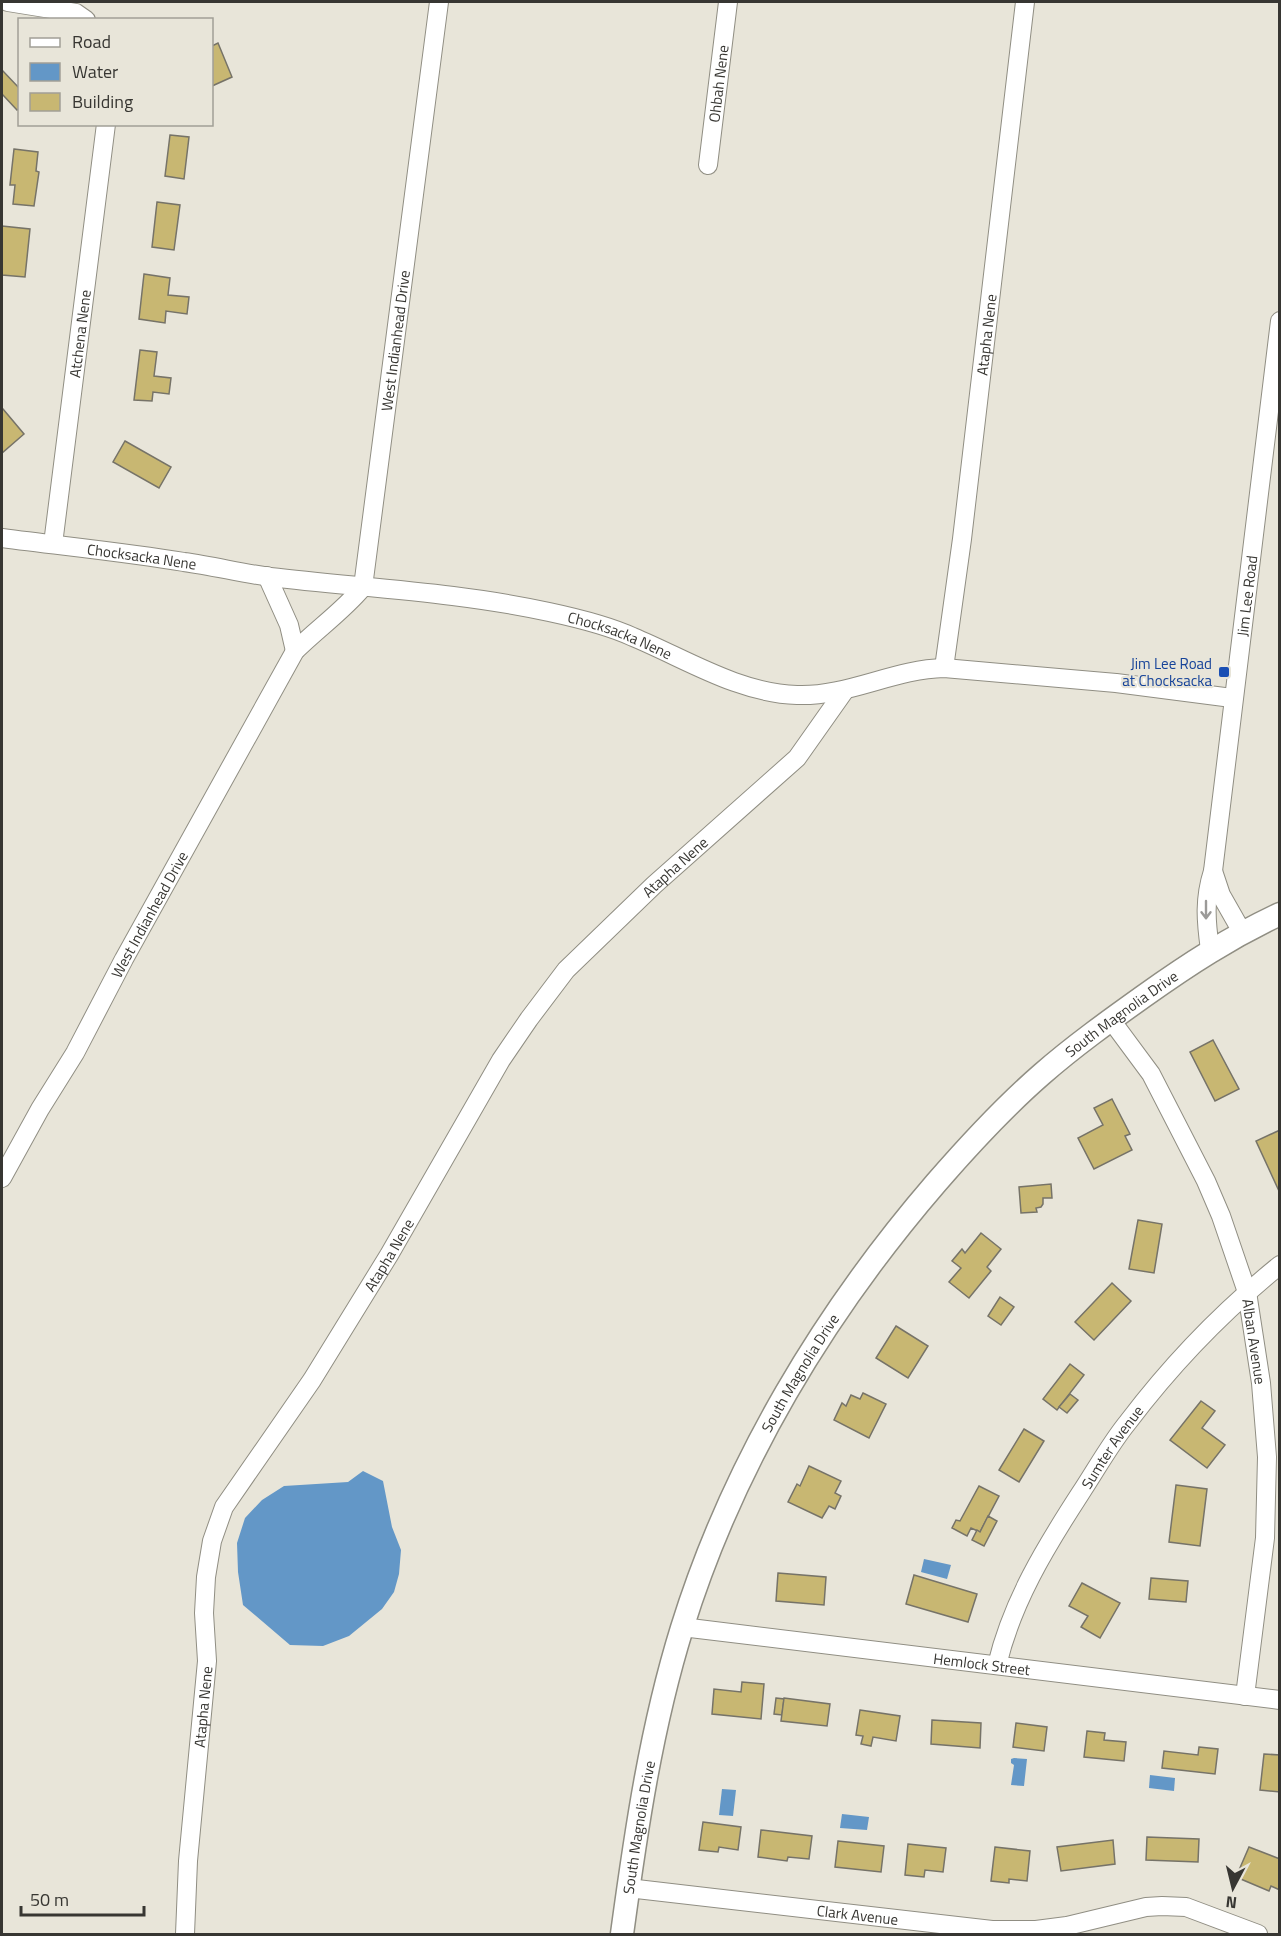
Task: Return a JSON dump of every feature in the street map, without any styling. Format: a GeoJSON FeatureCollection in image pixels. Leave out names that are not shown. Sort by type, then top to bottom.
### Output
{"type":"FeatureCollection","features":[{"type":"Feature","properties":{"kind":"main road","name":"South Magnolia Drive"},"geometry":{"type":"LineString","coordinates":[[622,1935],[653,1738],[682,1627],[707,1555],[734,1494],[770,1421],[816,1342],[849,1293],[911,1212],[998,1115],[1042,1073],[1111,1020],[1210,950],[1280,914]]}},
{"type":"Feature","properties":{"kind":"street"},"geometry":{"type":"LineString","coordinates":[[8,2],[81,16]]}},
{"type":"Feature","properties":{"kind":"street","name":"West Indianhead Drive"},"geometry":{"type":"LineString","coordinates":[[2,1178],[40,1109],[75,1053],[124,959],[160,898],[295,651],[352,601],[363,587],[439,2]]}},
{"type":"Feature","properties":{"kind":"street","name":"Ohbah Nene"},"geometry":{"type":"LineString","coordinates":[[708,165],[728,2]]}},
{"type":"Feature","properties":{"kind":"street","name":"Atapha Nene"},"geometry":{"type":"LineString","coordinates":[[944,668],[962,539],[1025,2]]}},
{"type":"Feature","properties":{"kind":"street","name":"Atchena Nene"},"geometry":{"type":"LineString","coordinates":[[53,544],[106,126]]}},
{"type":"Feature","properties":{"kind":"street","name":"Jim Lee Road"},"geometry":{"type":"LineString","coordinates":[[1210,950],[1206,924],[1206,893],[1213,871],[1232,698],[1280,321]]}},
{"type":"Feature","properties":{"kind":"street","name":"Chocksacka Nene"},"geometry":{"type":"LineString","coordinates":[[2,538],[184,562],[267,576],[475,600],[548,612],[632,636],[752,688],[797,695],[846,690],[906,673],[944,668],[1116,683],[1232,698]]}},
{"type":"Feature","properties":{"kind":"street"},"geometry":{"type":"LineString","coordinates":[[267,576],[288,625],[295,651]]}},
{"type":"Feature","properties":{"kind":"street","name":"Atapha Nene"},"geometry":{"type":"LineString","coordinates":[[185,1935],[188,1861],[207,1661],[204,1613],[206,1577],[212,1541],[224,1507],[318,1370],[389,1255],[501,1060],[566,970],[654,885],[797,758],[846,690]]}},
{"type":"Feature","properties":{"kind":"street","name":"Jim Lee Road"},"geometry":{"type":"LineString","coordinates":[[1213,871],[1221,895],[1242,932]]}},
{"type":"Feature","properties":{"kind":"street","name":"Alban Avenue"},"geometry":{"type":"LineString","coordinates":[[1111,1020],[1151,1074],[1206,1181],[1221,1216],[1247,1292],[1261,1383],[1267,1456],[1265,1539],[1245,1696]]}},
{"type":"Feature","properties":{"kind":"street","name":"Sumter Avenue"},"geometry":{"type":"LineString","coordinates":[[997,1665],[1004,1637],[1019,1597],[1057,1529],[1126,1423],[1180,1357],[1247,1292],[1280,1265]]}},
{"type":"Feature","properties":{"kind":"street","name":"Hemlock Street"},"geometry":{"type":"LineString","coordinates":[[682,1627],[1280,1700]]}},
{"type":"Feature","properties":{"kind":"street","name":"Clark Avenue"},"geometry":{"type":"LineString","coordinates":[[628,1888],[992,1930],[1036,1930],[1067,1926],[1146,1907],[1186,1907],[1258,1935]]}},
{"type":"Feature","properties":{"kind":"water"},"geometry":{"type":"Polygon","coordinates":[[[363,1471],[383,1481],[392,1527],[401,1550],[399,1574],[394,1592],[382,1609],[349,1636],[323,1646],[290,1645],[243,1605],[237,1543],[245,1518],[262,1500],[284,1486],[348,1482],[363,1471]]]}},
{"type":"Feature","properties":{"kind":"water"},"geometry":{"type":"Polygon","coordinates":[[[924,1559],[951,1565],[947,1579],[921,1572],[924,1559]]]}},
{"type":"Feature","properties":{"kind":"water"},"geometry":{"type":"Polygon","coordinates":[[[1011,1759],[1027,1759],[1024,1786],[1011,1785],[1014,1765],[1011,1759]]]}},
{"type":"Feature","properties":{"kind":"water"},"geometry":{"type":"Polygon","coordinates":[[[1150,1775],[1175,1778],[1174,1791],[1149,1788],[1150,1775]]]}},
{"type":"Feature","properties":{"kind":"water"},"geometry":{"type":"Polygon","coordinates":[[[722,1789],[736,1790],[733,1816],[719,1815],[722,1789]]]}},
{"type":"Feature","properties":{"kind":"water"},"geometry":{"type":"Polygon","coordinates":[[[842,1814],[869,1817],[867,1830],[840,1828],[842,1814]]]}},
{"type":"Feature","properties":{"kind":"building"},"geometry":{"type":"Polygon","coordinates":[[[218,43],[232,77],[213,86],[213,46],[218,43]]]}},
{"type":"Feature","properties":{"kind":"building"},"geometry":{"type":"Polygon","coordinates":[[[2,70],[18,87],[18,109],[2,94],[2,70]]]}},
{"type":"Feature","properties":{"kind":"building"},"geometry":{"type":"Polygon","coordinates":[[[170,135],[189,137],[184,179],[165,176],[170,135]]]}},
{"type":"Feature","properties":{"kind":"building"},"geometry":{"type":"Polygon","coordinates":[[[14,149],[38,152],[36,171],[39,172],[34,206],[13,204],[15,185],[10,185],[14,149]]]}},
{"type":"Feature","properties":{"kind":"building"},"geometry":{"type":"Polygon","coordinates":[[[157,202],[180,205],[174,250],[152,247],[157,202]]]}},
{"type":"Feature","properties":{"kind":"building"},"geometry":{"type":"Polygon","coordinates":[[[2,226],[30,229],[25,277],[2,275],[2,226]]]}},
{"type":"Feature","properties":{"kind":"building"},"geometry":{"type":"Polygon","coordinates":[[[144,274],[170,278],[168,295],[189,297],[187,314],[166,311],[165,323],[139,319],[144,274]]]}},
{"type":"Feature","properties":{"kind":"building"},"geometry":{"type":"Polygon","coordinates":[[[140,350],[157,352],[154,376],[171,378],[169,394],[153,392],[152,401],[134,400],[140,350]]]}},
{"type":"Feature","properties":{"kind":"building"},"geometry":{"type":"Polygon","coordinates":[[[2,410],[24,434],[2,453],[2,410]]]}},
{"type":"Feature","properties":{"kind":"building"},"geometry":{"type":"Polygon","coordinates":[[[125,441],[171,467],[159,488],[113,462],[125,441]]]}},
{"type":"Feature","properties":{"kind":"building"},"geometry":{"type":"Polygon","coordinates":[[[1213,1040],[1239,1089],[1215,1101],[1190,1052],[1213,1040]]]}},
{"type":"Feature","properties":{"kind":"building"},"geometry":{"type":"Polygon","coordinates":[[[1112,1099],[1130,1134],[1125,1136],[1132,1150],[1094,1169],[1078,1138],[1103,1125],[1094,1108],[1112,1099]]]}},
{"type":"Feature","properties":{"kind":"building"},"geometry":{"type":"Polygon","coordinates":[[[1280,1130],[1280,1191],[1279,1191],[1256,1141],[1280,1130]]]}},
{"type":"Feature","properties":{"kind":"building"},"geometry":{"type":"Polygon","coordinates":[[[1051,1184],[1052,1198],[1043,1198],[1041,1207],[1036,1208],[1037,1212],[1021,1213],[1019,1187],[1051,1184]]]}},
{"type":"Feature","properties":{"kind":"building"},"geometry":{"type":"Polygon","coordinates":[[[1138,1220],[1162,1224],[1154,1273],[1129,1269],[1138,1220]]]}},
{"type":"Feature","properties":{"kind":"building"},"geometry":{"type":"Polygon","coordinates":[[[981,1233],[1001,1249],[987,1267],[991,1271],[969,1298],[949,1282],[961,1268],[952,1261],[962,1249],[965,1253],[981,1233]]]}},
{"type":"Feature","properties":{"kind":"building"},"geometry":{"type":"Polygon","coordinates":[[[1112,1283],[1131,1301],[1094,1340],[1075,1322],[1112,1283]]]}},
{"type":"Feature","properties":{"kind":"building"},"geometry":{"type":"Polygon","coordinates":[[[1000,1297],[1014,1307],[1001,1325],[988,1316],[1000,1297]]]}},
{"type":"Feature","properties":{"kind":"building"},"geometry":{"type":"Polygon","coordinates":[[[896,1326],[928,1346],[908,1378],[876,1358],[896,1326]]]}},
{"type":"Feature","properties":{"kind":"building"},"geometry":{"type":"Polygon","coordinates":[[[1070,1364],[1084,1375],[1057,1410],[1043,1399],[1070,1364]]]}},
{"type":"Feature","properties":{"kind":"building"},"geometry":{"type":"Polygon","coordinates":[[[863,1393],[886,1404],[869,1438],[834,1420],[842,1403],[846,1406],[851,1395],[860,1399],[863,1393]]]}},
{"type":"Feature","properties":{"kind":"building"},"geometry":{"type":"Polygon","coordinates":[[[1070,1394],[1078,1400],[1067,1413],[1059,1407],[1070,1394]]]}},
{"type":"Feature","properties":{"kind":"building"},"geometry":{"type":"Polygon","coordinates":[[[1201,1401],[1215,1411],[1202,1428],[1225,1445],[1207,1468],[1170,1440],[1201,1401]]]}},
{"type":"Feature","properties":{"kind":"building"},"geometry":{"type":"Polygon","coordinates":[[[1024,1429],[1044,1441],[1019,1482],[999,1470],[1024,1429]]]}},
{"type":"Feature","properties":{"kind":"building"},"geometry":{"type":"Polygon","coordinates":[[[809,1466],[841,1481],[835,1493],[841,1496],[835,1509],[829,1506],[822,1518],[788,1502],[797,1484],[800,1486],[809,1466]]]}},
{"type":"Feature","properties":{"kind":"building"},"geometry":{"type":"Polygon","coordinates":[[[1176,1485],[1207,1489],[1200,1546],[1169,1542],[1176,1485]]]}},
{"type":"Feature","properties":{"kind":"building"},"geometry":{"type":"Polygon","coordinates":[[[979,1486],[999,1496],[980,1532],[971,1528],[967,1536],[952,1528],[956,1520],[960,1521],[979,1486]]]}},
{"type":"Feature","properties":{"kind":"building"},"geometry":{"type":"Polygon","coordinates":[[[988,1516],[997,1521],[984,1546],[972,1540],[977,1530],[980,1532],[988,1516]]]}},
{"type":"Feature","properties":{"kind":"building"},"geometry":{"type":"Polygon","coordinates":[[[778,1573],[826,1577],[824,1605],[776,1601],[778,1573]]]}},
{"type":"Feature","properties":{"kind":"building"},"geometry":{"type":"Polygon","coordinates":[[[914,1575],[977,1594],[968,1622],[906,1604],[914,1575]]]}},
{"type":"Feature","properties":{"kind":"building"},"geometry":{"type":"Polygon","coordinates":[[[1151,1578],[1188,1581],[1186,1602],[1149,1599],[1151,1578]]]}},
{"type":"Feature","properties":{"kind":"building"},"geometry":{"type":"Polygon","coordinates":[[[1082,1583],[1120,1603],[1100,1638],[1081,1627],[1088,1616],[1069,1606],[1082,1583]]]}},
{"type":"Feature","properties":{"kind":"building"},"geometry":{"type":"Polygon","coordinates":[[[742,1682],[764,1684],[761,1719],[712,1714],[714,1689],[741,1692],[742,1682]]]}},
{"type":"Feature","properties":{"kind":"building"},"geometry":{"type":"Polygon","coordinates":[[[776,1698],[784,1699],[782,1715],[774,1714],[776,1698]]]}},
{"type":"Feature","properties":{"kind":"building"},"geometry":{"type":"Polygon","coordinates":[[[784,1698],[830,1704],[827,1726],[781,1721],[784,1698]]]}},
{"type":"Feature","properties":{"kind":"building"},"geometry":{"type":"Polygon","coordinates":[[[860,1710],[900,1716],[896,1741],[873,1737],[871,1746],[861,1744],[863,1736],[856,1735],[860,1710]]]}},
{"type":"Feature","properties":{"kind":"building"},"geometry":{"type":"Polygon","coordinates":[[[932,1720],[981,1723],[980,1748],[931,1744],[932,1720]]]}},
{"type":"Feature","properties":{"kind":"building"},"geometry":{"type":"Polygon","coordinates":[[[1016,1723],[1047,1727],[1044,1751],[1013,1747],[1016,1723]]]}},
{"type":"Feature","properties":{"kind":"building"},"geometry":{"type":"Polygon","coordinates":[[[1087,1731],[1105,1733],[1104,1740],[1126,1742],[1124,1761],[1084,1757],[1087,1731]]]}},
{"type":"Feature","properties":{"kind":"building"},"geometry":{"type":"Polygon","coordinates":[[[1199,1747],[1218,1749],[1215,1774],[1162,1768],[1164,1751],[1198,1755],[1199,1747]]]}},
{"type":"Feature","properties":{"kind":"building"},"geometry":{"type":"Polygon","coordinates":[[[1264,1754],[1280,1755],[1280,1792],[1260,1790],[1264,1754]]]}},
{"type":"Feature","properties":{"kind":"building"},"geometry":{"type":"Polygon","coordinates":[[[703,1822],[741,1827],[738,1850],[719,1847],[718,1852],[699,1850],[703,1822]]]}},
{"type":"Feature","properties":{"kind":"building"},"geometry":{"type":"Polygon","coordinates":[[[761,1830],[812,1836],[809,1859],[788,1857],[787,1861],[758,1857],[761,1830]]]}},
{"type":"Feature","properties":{"kind":"building"},"geometry":{"type":"Polygon","coordinates":[[[1147,1837],[1199,1839],[1198,1862],[1146,1860],[1147,1837]]]}},
{"type":"Feature","properties":{"kind":"building"},"geometry":{"type":"Polygon","coordinates":[[[1113,1840],[1115,1864],[1061,1871],[1057,1847],[1113,1840]]]}},
{"type":"Feature","properties":{"kind":"building"},"geometry":{"type":"Polygon","coordinates":[[[838,1841],[884,1846],[881,1872],[835,1867],[838,1841]]]}},
{"type":"Feature","properties":{"kind":"building"},"geometry":{"type":"Polygon","coordinates":[[[908,1844],[946,1848],[943,1872],[925,1870],[924,1877],[905,1875],[908,1844]]]}},
{"type":"Feature","properties":{"kind":"building"},"geometry":{"type":"Polygon","coordinates":[[[995,1847],[1030,1851],[1027,1881],[1009,1879],[1009,1883],[991,1881],[995,1847]]]}},
{"type":"Feature","properties":{"kind":"building"},"geometry":{"type":"Polygon","coordinates":[[[1249,1847],[1280,1859],[1280,1890],[1271,1886],[1269,1891],[1236,1877],[1249,1847]]]}},
{"type":"Feature","properties":{"kind":"place","name":"Jim Lee Road at Chocksacka"},"geometry":{"type":"Point","coordinates":[1224,672]}}]}
